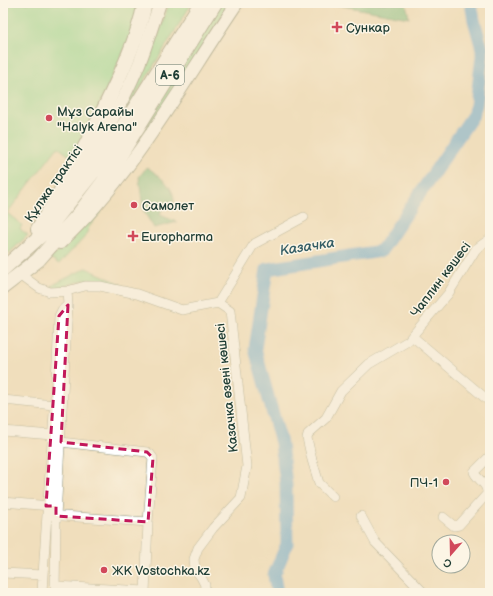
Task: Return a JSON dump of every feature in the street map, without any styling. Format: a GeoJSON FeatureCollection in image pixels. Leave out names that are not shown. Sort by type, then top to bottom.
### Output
{"type":"FeatureCollection","features":[{"type":"Feature","properties":{"kind":"main road"},"geometry":{"type":"LineString","coordinates":[[38,229],[79,160],[114,88],[131,48],[146,3]]}},
{"type":"Feature","properties":{"kind":"main road","name":"Құлжа трактісі"},"geometry":{"type":"LineString","coordinates":[[5,267],[55,209],[71,187],[124,96],[140,63],[160,3]]}},
{"type":"Feature","properties":{"kind":"main road","name":"A-6"},"geometry":{"type":"LineString","coordinates":[[3,287],[38,260],[78,215],[104,181],[119,144],[201,3]]}},
{"type":"Feature","properties":{"kind":"main road","name":"A-6"},"geometry":{"type":"LineString","coordinates":[[5,267],[46,231],[94,171],[119,144],[215,3]]}},
{"type":"Feature","properties":{"kind":"main road"},"geometry":{"type":"LineString","coordinates":[[38,260],[75,230],[112,186],[141,147],[237,3]]}},
{"type":"Feature","properties":{"kind":"street"},"geometry":{"type":"LineString","coordinates":[[218,303],[254,244],[304,217]]}},
{"type":"Feature","properties":{"kind":"street","name":"Чаплин көшесі"},"geometry":{"type":"LineString","coordinates":[[333,497],[320,483],[312,460],[307,438],[308,434],[326,418],[341,391],[369,364],[408,341],[448,294],[476,249],[490,239]]}},
{"type":"Feature","properties":{"kind":"street","name":"Казачка өзені көшесі"},"geometry":{"type":"LineString","coordinates":[[20,274],[38,288],[50,292],[67,291],[84,286],[100,286],[137,294],[182,310],[218,303],[230,310],[247,466],[241,498],[213,528],[198,548],[194,559],[195,569],[201,577],[204,585],[204,593]]}},
{"type":"Feature","properties":{"kind":"street"},"geometry":{"type":"LineString","coordinates":[[61,442],[150,454],[153,458],[145,592],[55,590],[56,506],[61,442],[68,304],[67,291]]}},
{"type":"Feature","properties":{"kind":"street"},"geometry":{"type":"LineString","coordinates":[[42,593],[59,316],[68,304]]}},
{"type":"Feature","properties":{"kind":"street"},"geometry":{"type":"LineString","coordinates":[[412,336],[490,402]]}},
{"type":"Feature","properties":{"kind":"street"},"geometry":{"type":"LineString","coordinates":[[3,400],[54,405]]}},
{"type":"Feature","properties":{"kind":"street"},"geometry":{"type":"LineString","coordinates":[[3,431],[52,435]]}},
{"type":"Feature","properties":{"kind":"street"},"geometry":{"type":"LineString","coordinates":[[443,517],[454,526],[459,525],[487,494],[487,489],[482,480],[474,472],[490,456]]}},
{"type":"Feature","properties":{"kind":"street"},"geometry":{"type":"LineString","coordinates":[[3,502],[46,510],[56,516],[148,522]]}},
{"type":"Feature","properties":{"kind":"street"},"geometry":{"type":"LineString","coordinates":[[46,510],[56,506]]}},
{"type":"Feature","properties":{"kind":"street"},"geometry":{"type":"LineString","coordinates":[[361,516],[375,542],[424,593]]}},
{"type":"Feature","properties":{"kind":"street"},"geometry":{"type":"LineString","coordinates":[[3,573],[43,575]]}},
{"type":"Feature","properties":{"kind":"highlighted area"},"geometry":{"type":"Polygon","coordinates":[[[68,305],[61,442],[147,452],[153,458],[148,522],[56,516],[56,506],[46,506],[59,316],[68,305]]]}},
{"type":"Feature","properties":{"kind":"green space","name":"Мұз Сарайы \"Halyk Arena\""},"geometry":{"type":"Polygon","coordinates":[[[3,3],[140,3],[134,29],[75,158],[72,156],[71,157],[58,147],[7,213],[22,225],[20,229],[28,235],[3,259],[3,3]]]}},
{"type":"Feature","properties":{"kind":"green space"},"geometry":{"type":"Polygon","coordinates":[[[169,3],[192,3],[120,121],[117,118],[151,57],[169,3]]]}},
{"type":"Feature","properties":{"kind":"green space"},"geometry":{"type":"Polygon","coordinates":[[[220,3],[230,3],[185,76],[115,178],[130,151],[220,3]]]}},
{"type":"Feature","properties":{"kind":"green space"},"geometry":{"type":"Polygon","coordinates":[[[326,3],[406,3],[409,18],[326,3]]]}},
{"type":"Feature","properties":{"kind":"green space"},"geometry":{"type":"Polygon","coordinates":[[[147,167],[167,184],[173,194],[173,207],[164,204],[160,215],[177,222],[154,228],[143,210],[139,177],[147,167]]]}},
{"type":"Feature","properties":{"kind":"green space"},"geometry":{"type":"Polygon","coordinates":[[[100,207],[102,210],[89,227],[85,237],[59,264],[50,258],[65,247],[100,207]]]}},
{"type":"Feature","properties":{"kind":"green space"},"geometry":{"type":"Polygon","coordinates":[[[86,268],[121,284],[120,286],[95,280],[84,280],[57,289],[51,286],[86,268]]]}},
{"type":"Feature","properties":{"kind":"waterway","name":"Казачка"},"geometry":{"type":"LineString","coordinates":[[277,593],[274,575],[287,544],[286,484],[281,443],[255,349],[267,269],[381,251],[473,115],[476,105],[482,49],[471,3]]}},
{"type":"Feature","properties":{"kind":"place","name":"Сункар"},"geometry":{"type":"Point","coordinates":[337,27]}},
{"type":"Feature","properties":{"kind":"place","name":"Мұз Сарайы \"Halyk Arena\""},"geometry":{"type":"Point","coordinates":[49,118]}},
{"type":"Feature","properties":{"kind":"place","name":"Самолет"},"geometry":{"type":"Point","coordinates":[134,205]}},
{"type":"Feature","properties":{"kind":"place","name":"Europharma"},"geometry":{"type":"Point","coordinates":[133,236]}},
{"type":"Feature","properties":{"kind":"place","name":"ПЧ-1"},"geometry":{"type":"Point","coordinates":[446,482]}},
{"type":"Feature","properties":{"kind":"place","name":"ЖК Vostochka.kz"},"geometry":{"type":"Point","coordinates":[104,570]}}]}
